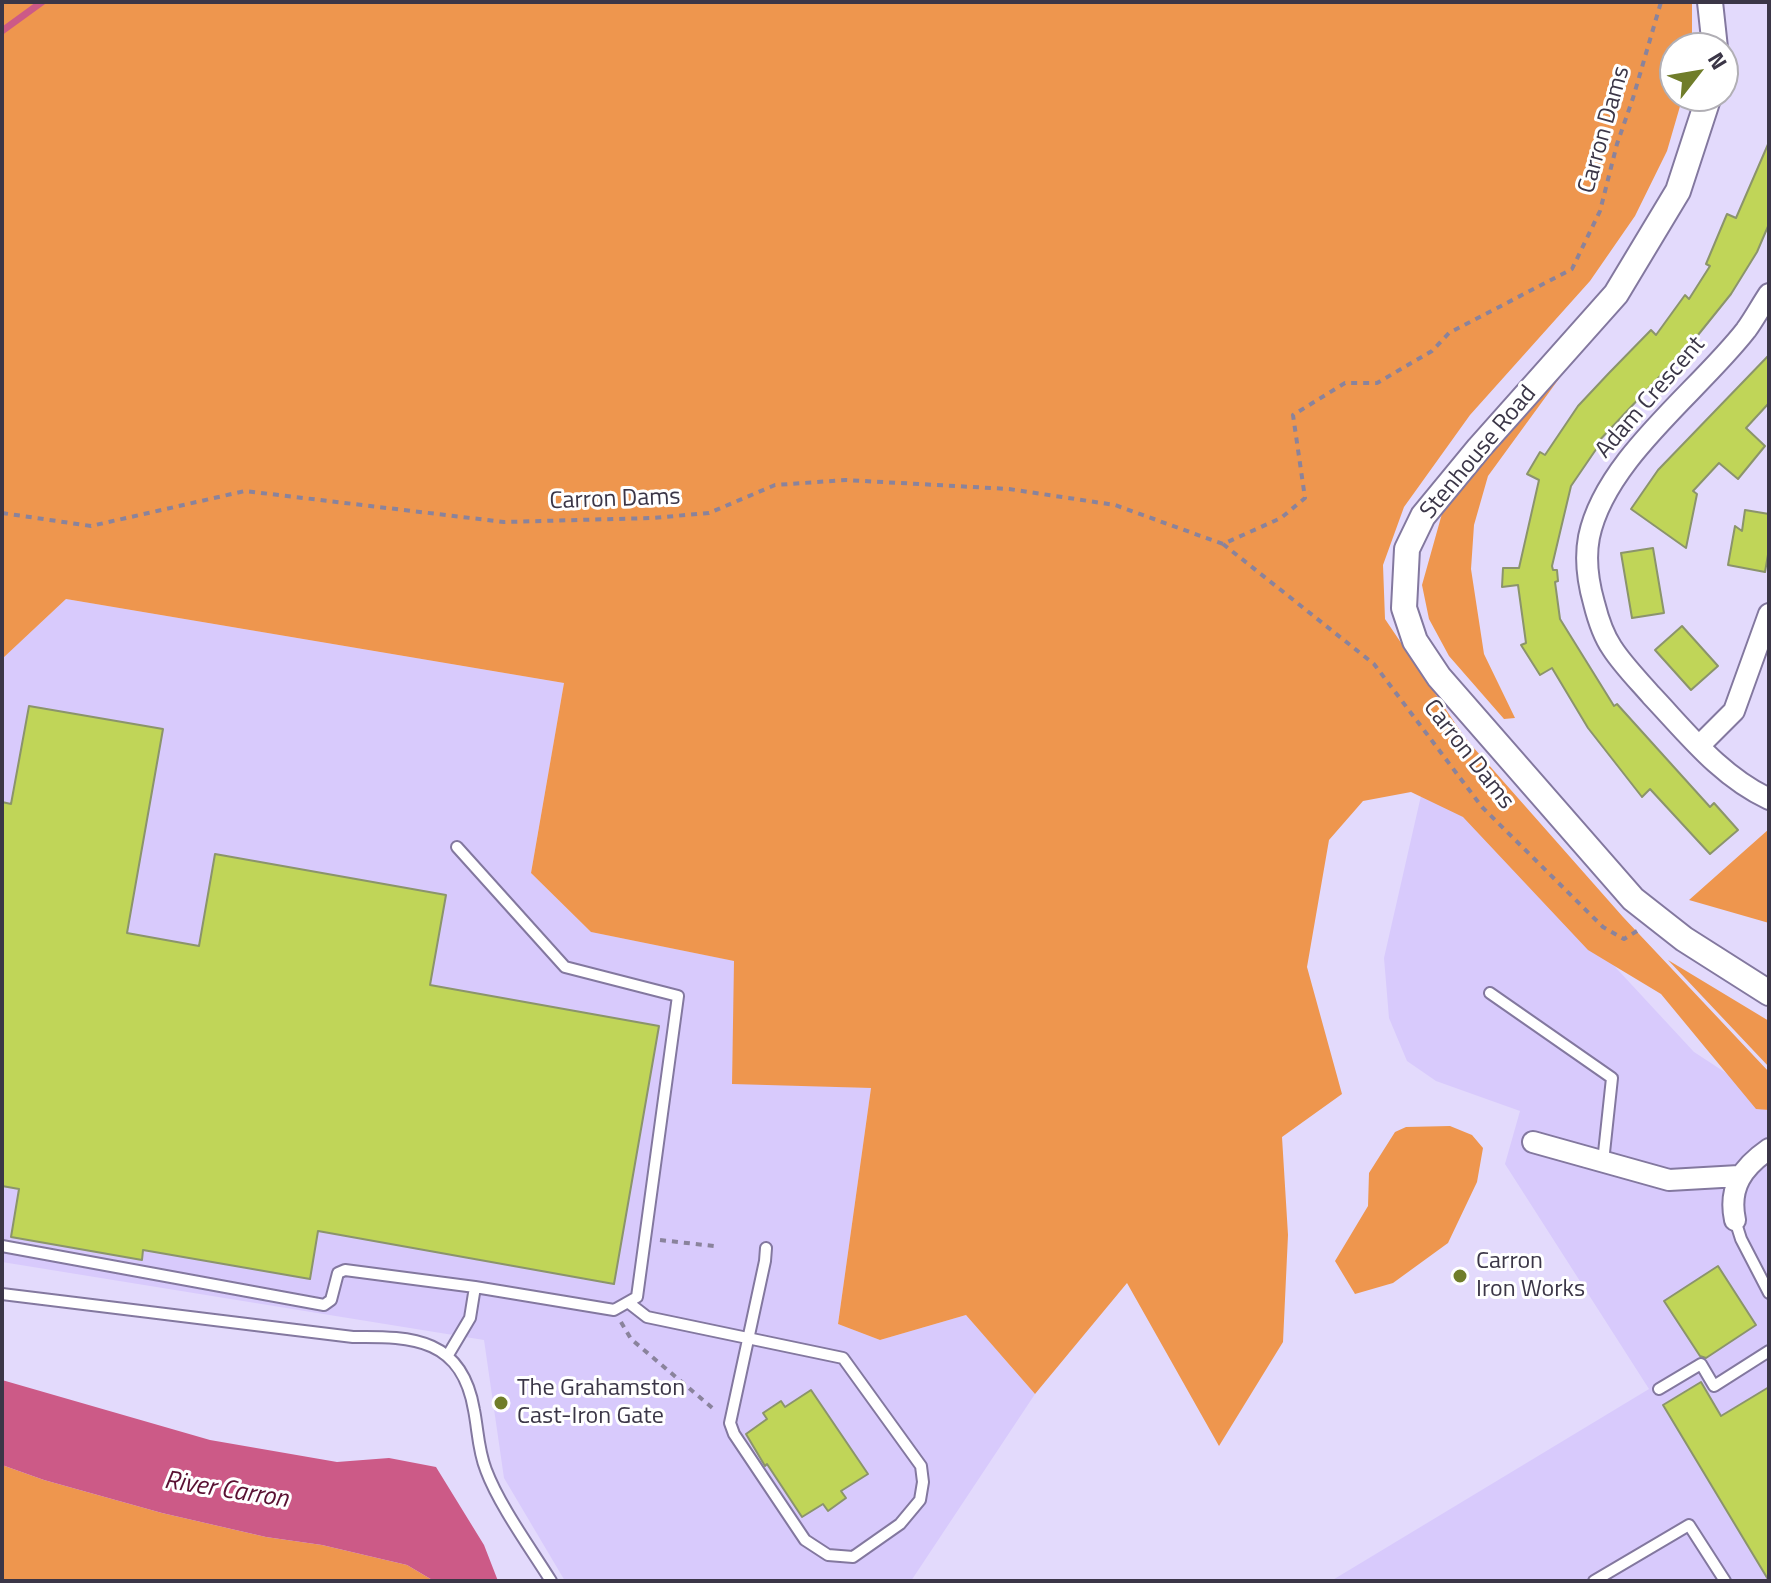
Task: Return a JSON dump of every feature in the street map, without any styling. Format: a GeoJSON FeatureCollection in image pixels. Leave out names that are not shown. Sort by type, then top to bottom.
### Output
{"type":"FeatureCollection","features":[{"type":"Feature","properties":{"kind":"street"},"geometry":{"type":"LineString","coordinates":[[1710,2],[1713,32]]}},
{"type":"Feature","properties":{"kind":"street","name":"Stenhouse Road"},"geometry":{"type":"LineString","coordinates":[[1704,112],[1678,191],[1616,294],[1423,516],[1407,549],[1404,608],[1415,641],[1439,677],[1633,899],[1684,939],[1767,987]]}},
{"type":"Feature","properties":{"kind":"street","name":"Adam Crescent"},"geometry":{"type":"LineString","coordinates":[[1769,294],[1745,330],[1631,457],[1611,484],[1589,537],[1587,568],[1599,623],[1610,646],[1699,746],[1732,777],[1769,799]]}},
{"type":"Feature","properties":{"kind":"street"},"geometry":{"type":"LineString","coordinates":[[1699,746],[1734,711],[1769,614]]}},
{"type":"Feature","properties":{"kind":"street"},"geometry":{"type":"LineString","coordinates":[[1533,1142],[1669,1180],[1739,1176]]}},
{"type":"Feature","properties":{"kind":"street"},"geometry":{"type":"LineString","coordinates":[[1735,1220],[1734,1194],[1739,1176],[1752,1161],[1769,1149]]}},
{"type":"Feature","properties":{"kind":"lane"},"geometry":{"type":"LineString","coordinates":[[2,1246],[324,1305],[331,1300],[338,1273],[345,1270],[614,1310],[637,1297],[678,996],[565,967],[457,847]]}},
{"type":"Feature","properties":{"kind":"lane"},"geometry":{"type":"LineString","coordinates":[[1490,993],[1612,1078],[1603,1162]]}},
{"type":"Feature","properties":{"kind":"lane"},"geometry":{"type":"LineString","coordinates":[[1735,1220],[1741,1239],[1767,1285]]}},
{"type":"Feature","properties":{"kind":"lane"},"geometry":{"type":"LineString","coordinates":[[629,1303],[647,1317],[749,1339],[843,1358],[921,1466],[923,1482],[920,1500],[900,1524],[853,1557],[828,1555],[805,1540],[734,1434],[730,1423],[749,1339],[766,1248]]}},
{"type":"Feature","properties":{"kind":"lane"},"geometry":{"type":"LineString","coordinates":[[448,1355],[470,1318],[475,1287]]}},
{"type":"Feature","properties":{"kind":"lane"},"geometry":{"type":"LineString","coordinates":[[2,1294],[353,1337],[390,1337],[425,1343],[448,1355],[467,1378],[477,1440],[486,1472],[551,1581]]}},
{"type":"Feature","properties":{"kind":"lane"},"geometry":{"type":"LineString","coordinates":[[1659,1389],[1701,1364],[1714,1386],[1769,1351]]}},
{"type":"Feature","properties":{"kind":"lane"},"geometry":{"type":"LineString","coordinates":[[1594,1581],[1689,1525],[1725,1581]]}},
{"type":"Feature","properties":{"kind":"path","name":"Carron Dams"},"geometry":{"type":"LineString","coordinates":[[1223,544],[1281,518],[1305,498],[1293,415],[1345,383],[1377,383],[1432,351],[1449,333],[1572,269],[1600,211],[1617,144],[1661,2]]}},
{"type":"Feature","properties":{"kind":"path","name":"Carron Dams"},"geometry":{"type":"LineString","coordinates":[[2,513],[91,526],[245,491],[504,522],[652,518],[709,513],[775,485],[846,480],[1009,489],[1115,505],[1223,544],[1374,664],[1482,807],[1603,927],[1624,939],[1642,927]]}},
{"type":"Feature","properties":{"kind":"path"},"geometry":{"type":"LineString","coordinates":[[645,1238],[714,1246]]}},
{"type":"Feature","properties":{"kind":"path"},"geometry":{"type":"LineString","coordinates":[[614,1310],[631,1339],[730,1423]]}},
{"type":"Feature","properties":{"kind":"shaded area"},"geometry":{"type":"Polygon","coordinates":[[[2,2],[1692,2],[1692,32],[1659,32],[1659,112],[1678,112],[1667,151],[1635,216],[1590,281],[1470,415],[1404,507],[1383,565],[1385,619],[1465,738],[1623,917],[1769,1072],[1769,1110],[1756,1109],[1661,994],[1588,950],[1463,817],[1411,792],[1363,801],[1329,840],[1307,967],[1342,1094],[1282,1137],[1288,1235],[1283,1342],[1219,1446],[1127,1283],[1035,1394],[966,1315],[880,1340],[838,1324],[871,1088],[732,1084],[734,961],[591,932],[531,873],[564,683],[66,599],[2,659],[2,2]]]}},
{"type":"Feature","properties":{"kind":"shaded area"},"geometry":{"type":"Polygon","coordinates":[[[1585,343],[1488,476],[1474,525],[1471,569],[1484,654],[1515,718],[1504,719],[1449,656],[1429,619],[1422,585],[1443,510],[1585,343]]]}},
{"type":"Feature","properties":{"kind":"shaded area"},"geometry":{"type":"Polygon","coordinates":[[[66,599],[564,683],[531,873],[591,932],[735,961],[732,1083],[871,1088],[838,1324],[880,1340],[966,1315],[1035,1394],[911,1581],[565,1581],[504,1478],[484,1340],[2,1262],[2,659],[66,599]]]}},
{"type":"Feature","properties":{"kind":"shaded area"},"geometry":{"type":"Polygon","coordinates":[[[1428,765],[1694,1052],[1769,1101],[1769,1581],[1331,1581],[1649,1389],[1505,1164],[1520,1111],[1436,1081],[1407,1061],[1389,1018],[1384,958],[1428,765]]]}},
{"type":"Feature","properties":{"kind":"shaded area"},"geometry":{"type":"Polygon","coordinates":[[[1769,829],[1769,923],[1689,900],[1769,829]]]}},
{"type":"Feature","properties":{"kind":"shaded area"},"geometry":{"type":"Polygon","coordinates":[[[1668,960],[1769,1021],[1769,1067],[1668,960]]]}},
{"type":"Feature","properties":{"kind":"shaded area"},"geometry":{"type":"Polygon","coordinates":[[[1450,1126],[1472,1135],[1483,1148],[1477,1182],[1448,1243],[1393,1283],[1355,1294],[1335,1261],[1368,1206],[1369,1173],[1395,1132],[1406,1127],[1450,1126]]]}},
{"type":"Feature","properties":{"kind":"shaded area"},"geometry":{"type":"Polygon","coordinates":[[[2,1465],[162,1513],[407,1565],[434,1581],[2,1581],[2,1465]]]}},
{"type":"Feature","properties":{"kind":"water","name":"River Carron"},"geometry":{"type":"Polygon","coordinates":[[[2,1380],[210,1440],[337,1462],[389,1458],[436,1467],[484,1545],[498,1581],[434,1581],[407,1565],[162,1513],[2,1465],[2,1380]]]}},
{"type":"Feature","properties":{"kind":"building"},"geometry":{"type":"Polygon","coordinates":[[[1769,142],[1769,224],[1757,252],[1731,294],[1694,340],[1596,444],[1599,445],[1571,486],[1552,566],[1553,570],[1557,570],[1558,581],[1555,582],[1560,619],[1614,706],[1617,704],[1710,807],[1714,803],[1738,830],[1710,854],[1650,789],[1642,797],[1588,728],[1552,668],[1540,675],[1521,645],[1526,643],[1518,585],[1502,587],[1503,568],[1519,568],[1539,480],[1527,474],[1540,452],[1545,455],[1578,406],[1609,373],[1651,330],[1656,335],[1685,295],[1689,299],[1710,266],[1706,264],[1727,214],[1736,218],[1769,142]]]}},
{"type":"Feature","properties":{"kind":"building"},"geometry":{"type":"Polygon","coordinates":[[[1769,355],[1769,403],[1746,428],[1765,446],[1738,479],[1719,463],[1693,491],[1697,494],[1686,548],[1631,509],[1658,470],[1769,355]]]}},
{"type":"Feature","properties":{"kind":"building"},"geometry":{"type":"Polygon","coordinates":[[[1745,510],[1769,514],[1769,549],[1765,572],[1728,565],[1735,526],[1742,531],[1745,510]]]}},
{"type":"Feature","properties":{"kind":"building"},"geometry":{"type":"Polygon","coordinates":[[[1653,548],[1664,613],[1632,618],[1621,553],[1653,548]]]}},
{"type":"Feature","properties":{"kind":"building"},"geometry":{"type":"Polygon","coordinates":[[[1682,626],[1718,666],[1691,690],[1655,650],[1682,626]]]}},
{"type":"Feature","properties":{"kind":"building"},"geometry":{"type":"Polygon","coordinates":[[[29,706],[163,729],[127,933],[199,946],[215,854],[446,895],[430,985],[659,1026],[614,1284],[318,1231],[310,1279],[143,1250],[142,1260],[11,1237],[19,1189],[2,1186],[2,802],[11,804],[29,706]]]}},
{"type":"Feature","properties":{"kind":"building"},"geometry":{"type":"Polygon","coordinates":[[[1718,1266],[1756,1325],[1706,1358],[1700,1356],[1664,1301],[1718,1266]]]}},
{"type":"Feature","properties":{"kind":"building"},"geometry":{"type":"Polygon","coordinates":[[[1701,1382],[1721,1416],[1769,1387],[1769,1581],[1663,1405],[1701,1382]]]}},
{"type":"Feature","properties":{"kind":"building"},"geometry":{"type":"Polygon","coordinates":[[[811,1390],[868,1474],[841,1491],[846,1498],[828,1511],[823,1504],[802,1517],[746,1434],[767,1419],[763,1413],[781,1401],[785,1407],[811,1390]]]}},
{"type":"Feature","properties":{"kind":"waterway"},"geometry":{"type":"LineString","coordinates":[[2,31],[42,2]]}},
{"type":"Feature","properties":{"kind":"place","name":"Carron Iron Works"},"geometry":{"type":"Point","coordinates":[1460,1276]}},
{"type":"Feature","properties":{"kind":"place","name":"The Grahamston Cast-Iron Gate"},"geometry":{"type":"Point","coordinates":[501,1403]}}]}
